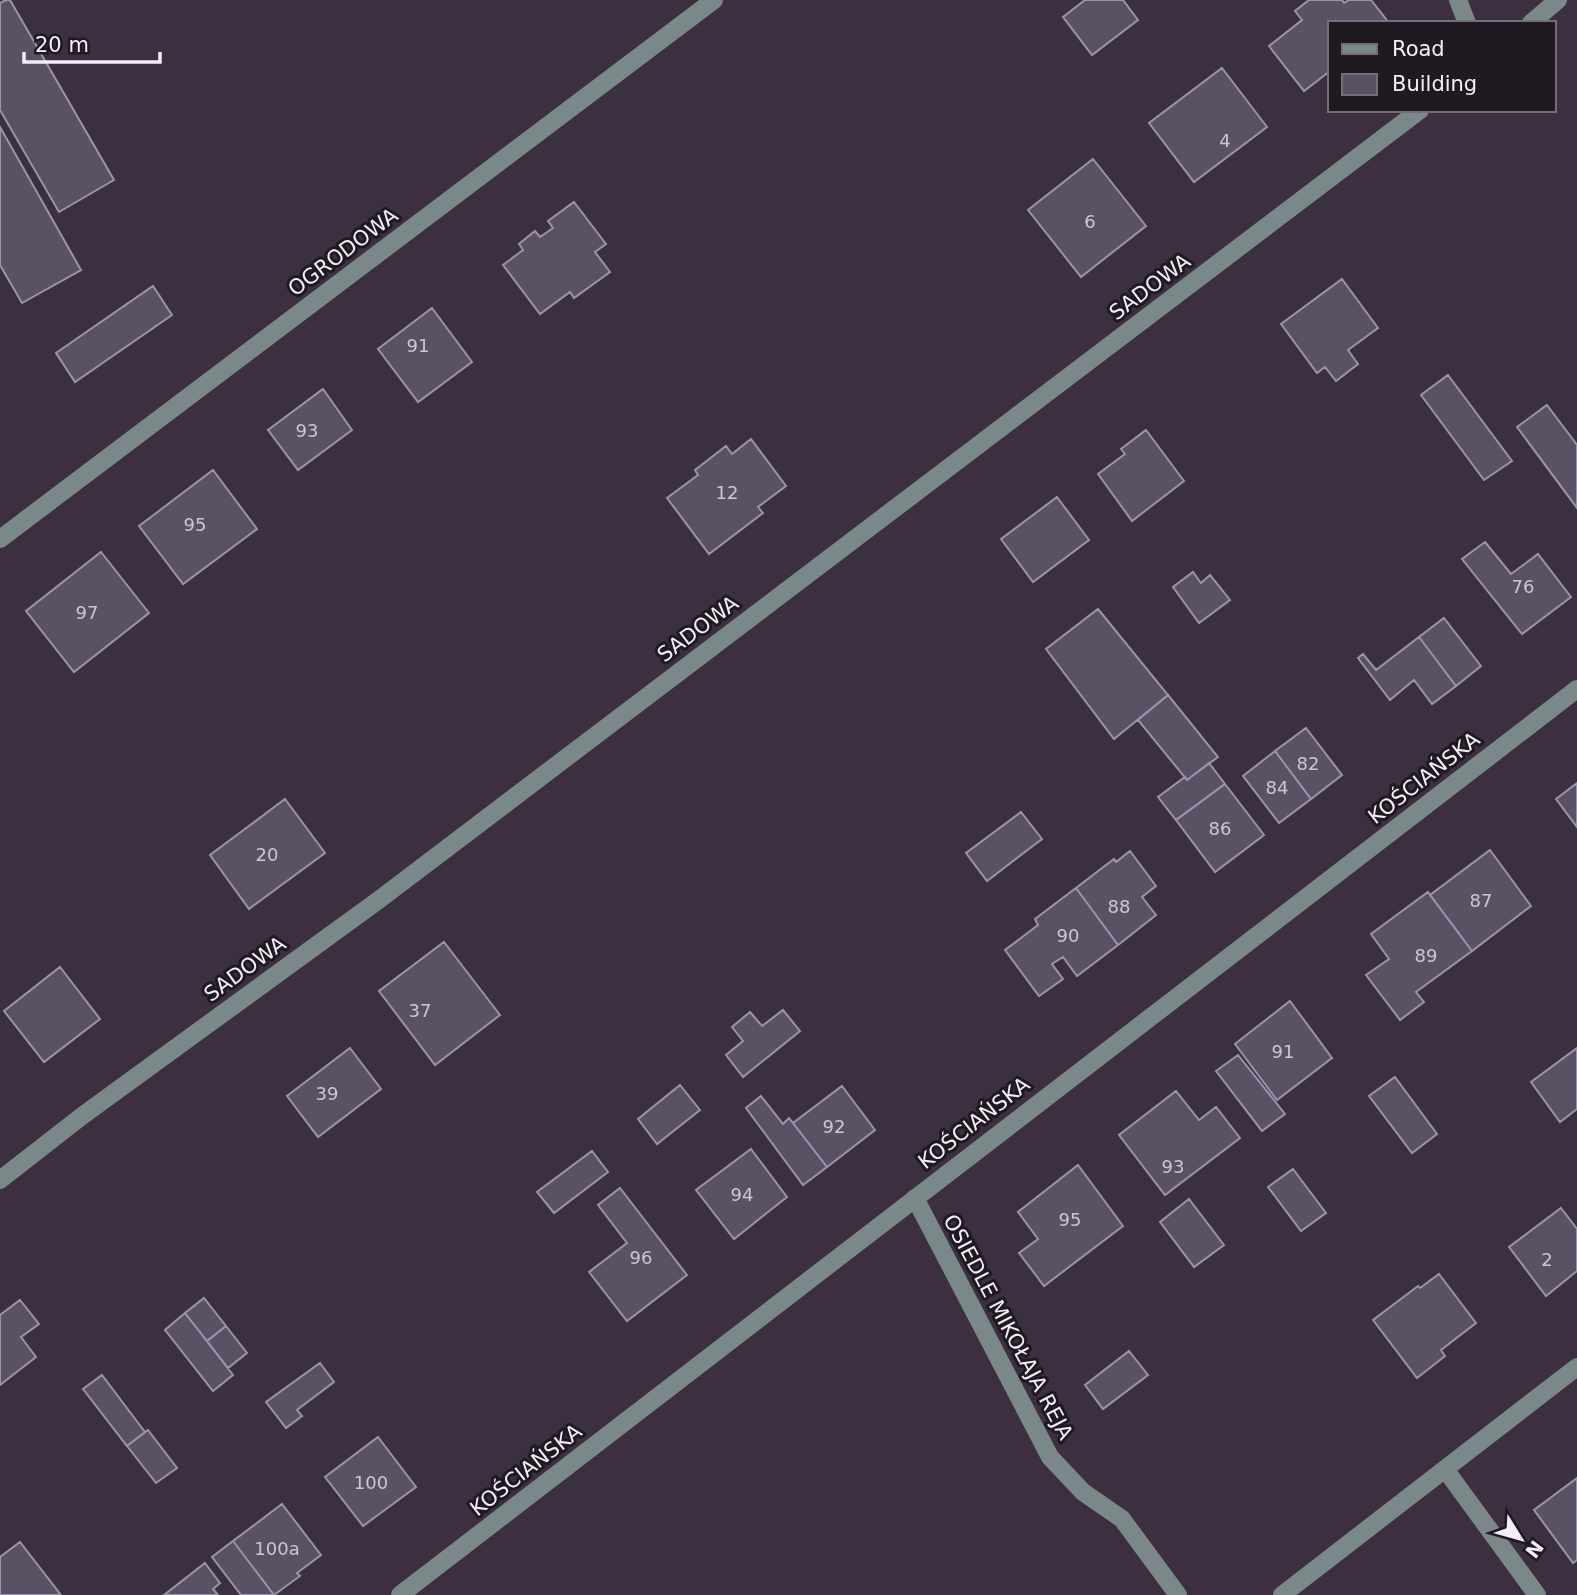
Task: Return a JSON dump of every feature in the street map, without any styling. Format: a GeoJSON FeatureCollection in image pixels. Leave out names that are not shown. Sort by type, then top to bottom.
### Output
{"type":"FeatureCollection","features":[{"type":"Feature","properties":{"kind":"street","name":"OGRODOWA"},"geometry":{"type":"LineString","coordinates":[[0,540],[714,0]]}},
{"type":"Feature","properties":{"kind":"street"},"geometry":{"type":"LineString","coordinates":[[1458,0],[1466,21]]}},
{"type":"Feature","properties":{"kind":"street"},"geometry":{"type":"LineString","coordinates":[[1533,21],[1558,0]]}},
{"type":"Feature","properties":{"kind":"street","name":"SADOWA"},"geometry":{"type":"LineString","coordinates":[[0,1180],[82,1116],[380,899],[1417,112]]}},
{"type":"Feature","properties":{"kind":"street","name":"KOŚCIAŃSKA"},"geometry":{"type":"LineString","coordinates":[[400,1595],[1577,689]]}},
{"type":"Feature","properties":{"kind":"street","name":"OSIEDLE MIKOŁAJA REJA"},"geometry":{"type":"LineString","coordinates":[[915,1198],[1050,1457],[1083,1492],[1122,1519],[1178,1595]]}},
{"type":"Feature","properties":{"kind":"street"},"geometry":{"type":"LineString","coordinates":[[1282,1595],[1577,1367]]}},
{"type":"Feature","properties":{"kind":"street"},"geometry":{"type":"LineString","coordinates":[[1445,1469],[1537,1595]]}},
{"type":"Feature","properties":{"kind":"building"},"geometry":{"type":"Polygon","coordinates":[[[10,0],[114,180],[59,212],[0,110],[0,3],[10,0]]]}},
{"type":"Feature","properties":{"kind":"building"},"geometry":{"type":"Polygon","coordinates":[[[1085,0],[1123,0],[1138,20],[1092,55],[1063,17],[1085,0]]]}},
{"type":"Feature","properties":{"kind":"building"},"geometry":{"type":"Polygon","coordinates":[[[1309,0],[1342,0],[1344,3],[1349,0],[1371,0],[1387,21],[1328,21],[1328,73],[1304,91],[1269,46],[1302,20],[1295,11],[1309,0]]]}},
{"type":"Feature","properties":{"kind":"building"},"geometry":{"type":"Polygon","coordinates":[[[1222,68],[1267,127],[1194,182],[1149,123],[1222,68]]]}},
{"type":"Feature","properties":{"kind":"building"},"geometry":{"type":"Polygon","coordinates":[[[0,127],[81,270],[22,303],[0,265],[0,127]]]}},
{"type":"Feature","properties":{"kind":"building"},"geometry":{"type":"Polygon","coordinates":[[[1093,159],[1146,226],[1081,277],[1028,210],[1093,159]]]}},
{"type":"Feature","properties":{"kind":"building"},"geometry":{"type":"Polygon","coordinates":[[[574,202],[606,244],[595,252],[610,272],[574,298],[570,292],[540,314],[503,265],[523,250],[519,244],[535,231],[540,237],[553,228],[548,221],[574,202]]]}},
{"type":"Feature","properties":{"kind":"building"},"geometry":{"type":"Polygon","coordinates":[[[1342,279],[1378,328],[1348,350],[1358,364],[1336,381],[1325,367],[1317,373],[1281,324],[1342,279]]]}},
{"type":"Feature","properties":{"kind":"building"},"geometry":{"type":"Polygon","coordinates":[[[153,286],[172,315],[75,382],[56,353],[153,286]]]}},
{"type":"Feature","properties":{"kind":"building"},"geometry":{"type":"Polygon","coordinates":[[[432,308],[472,362],[418,402],[378,349],[432,308]]]}},
{"type":"Feature","properties":{"kind":"building"},"geometry":{"type":"Polygon","coordinates":[[[1448,375],[1512,461],[1484,480],[1421,395],[1448,375]]]}},
{"type":"Feature","properties":{"kind":"building"},"geometry":{"type":"Polygon","coordinates":[[[323,389],[352,430],[298,470],[268,430],[323,389]]]}},
{"type":"Feature","properties":{"kind":"building"},"geometry":{"type":"Polygon","coordinates":[[[1547,405],[1577,445],[1577,508],[1517,427],[1547,405]]]}},
{"type":"Feature","properties":{"kind":"building"},"geometry":{"type":"Polygon","coordinates":[[[1146,430],[1184,481],[1132,521],[1098,474],[1125,454],[1121,449],[1146,430]]]}},
{"type":"Feature","properties":{"kind":"building"},"geometry":{"type":"Polygon","coordinates":[[[751,439],[786,486],[758,507],[763,513],[709,554],[667,498],[698,475],[695,470],[726,446],[732,454],[751,439]]]}},
{"type":"Feature","properties":{"kind":"building"},"geometry":{"type":"Polygon","coordinates":[[[213,470],[257,529],[183,584],[139,526],[213,470]]]}},
{"type":"Feature","properties":{"kind":"building"},"geometry":{"type":"Polygon","coordinates":[[[1057,497],[1089,540],[1033,582],[1001,539],[1057,497]]]}},
{"type":"Feature","properties":{"kind":"building"},"geometry":{"type":"Polygon","coordinates":[[[1485,542],[1511,574],[1538,554],[1571,597],[1522,634],[1462,559],[1485,542]]]}},
{"type":"Feature","properties":{"kind":"building"},"geometry":{"type":"Polygon","coordinates":[[[101,552],[149,613],[74,672],[26,611],[101,552]]]}},
{"type":"Feature","properties":{"kind":"building"},"geometry":{"type":"Polygon","coordinates":[[[1193,572],[1201,583],[1210,575],[1230,600],[1199,623],[1173,587],[1193,572]]]}},
{"type":"Feature","properties":{"kind":"building"},"geometry":{"type":"Polygon","coordinates":[[[1098,609],[1168,695],[1114,739],[1046,649],[1098,609]]]}},
{"type":"Feature","properties":{"kind":"building"},"geometry":{"type":"Polygon","coordinates":[[[1444,618],[1481,666],[1456,686],[1419,637],[1444,618]]]}},
{"type":"Feature","properties":{"kind":"building"},"geometry":{"type":"Polygon","coordinates":[[[1419,637],[1456,686],[1432,704],[1414,680],[1390,700],[1358,658],[1363,654],[1376,670],[1419,637]]]}},
{"type":"Feature","properties":{"kind":"building"},"geometry":{"type":"Polygon","coordinates":[[[1168,695],[1218,757],[1187,780],[1138,720],[1168,695]]]}},
{"type":"Feature","properties":{"kind":"building"},"geometry":{"type":"Polygon","coordinates":[[[1306,728],[1342,775],[1311,799],[1275,751],[1306,728]]]}},
{"type":"Feature","properties":{"kind":"building"},"geometry":{"type":"Polygon","coordinates":[[[1275,751],[1311,799],[1279,823],[1243,776],[1275,751]]]}},
{"type":"Feature","properties":{"kind":"building"},"geometry":{"type":"Polygon","coordinates":[[[1209,763],[1225,784],[1176,820],[1158,797],[1209,763]]]}},
{"type":"Feature","properties":{"kind":"building"},"geometry":{"type":"Polygon","coordinates":[[[1577,783],[1577,827],[1556,799],[1577,783]]]}},
{"type":"Feature","properties":{"kind":"building"},"geometry":{"type":"Polygon","coordinates":[[[1225,784],[1264,835],[1215,872],[1176,820],[1225,784]]]}},
{"type":"Feature","properties":{"kind":"building"},"geometry":{"type":"Polygon","coordinates":[[[285,799],[325,853],[249,909],[210,855],[285,799]]]}},
{"type":"Feature","properties":{"kind":"building"},"geometry":{"type":"Polygon","coordinates":[[[1021,812],[1042,839],[987,881],[966,853],[1021,812]]]}},
{"type":"Feature","properties":{"kind":"building"},"geometry":{"type":"Polygon","coordinates":[[[1490,850],[1531,906],[1472,951],[1430,895],[1490,850]]]}},
{"type":"Feature","properties":{"kind":"building"},"geometry":{"type":"Polygon","coordinates":[[[1130,851],[1156,886],[1142,897],[1156,915],[1118,945],[1076,888],[1114,859],[1116,862],[1130,851]]]}},
{"type":"Feature","properties":{"kind":"building"},"geometry":{"type":"Polygon","coordinates":[[[1076,888],[1118,945],[1077,976],[1063,957],[1052,964],[1063,979],[1039,996],[1005,950],[1038,925],[1035,919],[1076,888]]]}},
{"type":"Feature","properties":{"kind":"building"},"geometry":{"type":"Polygon","coordinates":[[[1428,892],[1472,951],[1416,992],[1424,1002],[1400,1020],[1366,975],[1389,959],[1371,934],[1428,892]]]}},
{"type":"Feature","properties":{"kind":"building"},"geometry":{"type":"Polygon","coordinates":[[[444,942],[500,1015],[435,1065],[379,991],[444,942]]]}},
{"type":"Feature","properties":{"kind":"building"},"geometry":{"type":"Polygon","coordinates":[[[60,967],[100,1019],[44,1062],[4,1011],[60,967]]]}},
{"type":"Feature","properties":{"kind":"building"},"geometry":{"type":"Polygon","coordinates":[[[1290,1001],[1332,1058],[1277,1100],[1235,1044],[1290,1001]]]}},
{"type":"Feature","properties":{"kind":"building"},"geometry":{"type":"Polygon","coordinates":[[[783,1010],[800,1031],[743,1077],[726,1055],[743,1041],[732,1027],[750,1012],[762,1026],[783,1010]]]}},
{"type":"Feature","properties":{"kind":"building"},"geometry":{"type":"Polygon","coordinates":[[[350,1048],[381,1089],[318,1137],[287,1096],[350,1048]]]}},
{"type":"Feature","properties":{"kind":"building"},"geometry":{"type":"Polygon","coordinates":[[[1577,1048],[1577,1109],[1560,1122],[1531,1082],[1577,1048]]]}},
{"type":"Feature","properties":{"kind":"building"},"geometry":{"type":"Polygon","coordinates":[[[1238,1055],[1285,1114],[1262,1131],[1216,1071],[1238,1055]]]}},
{"type":"Feature","properties":{"kind":"building"},"geometry":{"type":"Polygon","coordinates":[[[1395,1077],[1437,1134],[1412,1153],[1369,1096],[1395,1077]]]}},
{"type":"Feature","properties":{"kind":"building"},"geometry":{"type":"Polygon","coordinates":[[[680,1085],[700,1110],[657,1144],[638,1119],[680,1085]]]}},
{"type":"Feature","properties":{"kind":"building"},"geometry":{"type":"Polygon","coordinates":[[[842,1086],[875,1130],[827,1167],[793,1123],[842,1086]]]}},
{"type":"Feature","properties":{"kind":"building"},"geometry":{"type":"Polygon","coordinates":[[[1176,1091],[1199,1120],[1216,1107],[1240,1138],[1165,1195],[1119,1135],[1176,1091]]]}},
{"type":"Feature","properties":{"kind":"building"},"geometry":{"type":"Polygon","coordinates":[[[761,1096],[783,1124],[789,1118],[827,1167],[803,1185],[746,1108],[761,1096]]]}},
{"type":"Feature","properties":{"kind":"building"},"geometry":{"type":"Polygon","coordinates":[[[751,1149],[787,1197],[734,1239],[696,1190],[751,1149]]]}},
{"type":"Feature","properties":{"kind":"building"},"geometry":{"type":"Polygon","coordinates":[[[592,1151],[608,1172],[554,1213],[537,1192],[592,1151]]]}},
{"type":"Feature","properties":{"kind":"building"},"geometry":{"type":"Polygon","coordinates":[[[1078,1165],[1123,1226],[1044,1286],[1019,1253],[1038,1239],[1018,1212],[1078,1165]]]}},
{"type":"Feature","properties":{"kind":"building"},"geometry":{"type":"Polygon","coordinates":[[[1293,1169],[1326,1213],[1301,1231],[1268,1187],[1293,1169]]]}},
{"type":"Feature","properties":{"kind":"building"},"geometry":{"type":"Polygon","coordinates":[[[620,1188],[687,1275],[627,1321],[589,1272],[627,1243],[598,1205],[620,1188]]]}},
{"type":"Feature","properties":{"kind":"building"},"geometry":{"type":"Polygon","coordinates":[[[1189,1199],[1224,1245],[1194,1267],[1160,1222],[1189,1199]]]}},
{"type":"Feature","properties":{"kind":"building"},"geometry":{"type":"Polygon","coordinates":[[[1561,1208],[1577,1229],[1577,1271],[1546,1296],[1509,1247],[1561,1208]]]}},
{"type":"Feature","properties":{"kind":"building"},"geometry":{"type":"Polygon","coordinates":[[[1439,1274],[1476,1323],[1441,1350],[1445,1356],[1417,1378],[1373,1320],[1418,1286],[1420,1288],[1439,1274]]]}},
{"type":"Feature","properties":{"kind":"building"},"geometry":{"type":"Polygon","coordinates":[[[204,1298],[226,1326],[207,1341],[185,1313],[204,1298]]]}},
{"type":"Feature","properties":{"kind":"building"},"geometry":{"type":"Polygon","coordinates":[[[20,1300],[39,1324],[21,1337],[36,1357],[0,1385],[0,1315],[20,1300]]]}},
{"type":"Feature","properties":{"kind":"building"},"geometry":{"type":"Polygon","coordinates":[[[185,1313],[233,1375],[213,1391],[165,1330],[185,1313]]]}},
{"type":"Feature","properties":{"kind":"building"},"geometry":{"type":"Polygon","coordinates":[[[226,1326],[247,1353],[228,1368],[207,1341],[226,1326]]]}},
{"type":"Feature","properties":{"kind":"building"},"geometry":{"type":"Polygon","coordinates":[[[1129,1351],[1148,1375],[1103,1409],[1085,1385],[1129,1351]]]}},
{"type":"Feature","properties":{"kind":"building"},"geometry":{"type":"Polygon","coordinates":[[[320,1363],[334,1382],[297,1410],[302,1416],[286,1428],[266,1402],[320,1363]]]}},
{"type":"Feature","properties":{"kind":"building"},"geometry":{"type":"Polygon","coordinates":[[[102,1375],[145,1432],[127,1446],[83,1389],[102,1375]]]}},
{"type":"Feature","properties":{"kind":"building"},"geometry":{"type":"Polygon","coordinates":[[[148,1430],[177,1468],[156,1483],[127,1446],[148,1430]]]}},
{"type":"Feature","properties":{"kind":"building"},"geometry":{"type":"Polygon","coordinates":[[[378,1437],[416,1487],[363,1526],[325,1477],[378,1437]]]}},
{"type":"Feature","properties":{"kind":"building"},"geometry":{"type":"Polygon","coordinates":[[[1577,1478],[1577,1560],[1573,1563],[1534,1510],[1577,1478]]]}},
{"type":"Feature","properties":{"kind":"building"},"geometry":{"type":"Polygon","coordinates":[[[282,1504],[321,1555],[297,1573],[300,1576],[274,1595],[233,1541],[282,1504]]]}},
{"type":"Feature","properties":{"kind":"building"},"geometry":{"type":"Polygon","coordinates":[[[233,1541],[274,1595],[241,1595],[212,1557],[233,1541]]]}},
{"type":"Feature","properties":{"kind":"building"},"geometry":{"type":"Polygon","coordinates":[[[20,1542],[61,1595],[0,1595],[0,1557],[20,1542]]]}},
{"type":"Feature","properties":{"kind":"building"},"geometry":{"type":"Polygon","coordinates":[[[205,1563],[220,1583],[213,1589],[218,1595],[164,1595],[205,1563]]]}}]}
